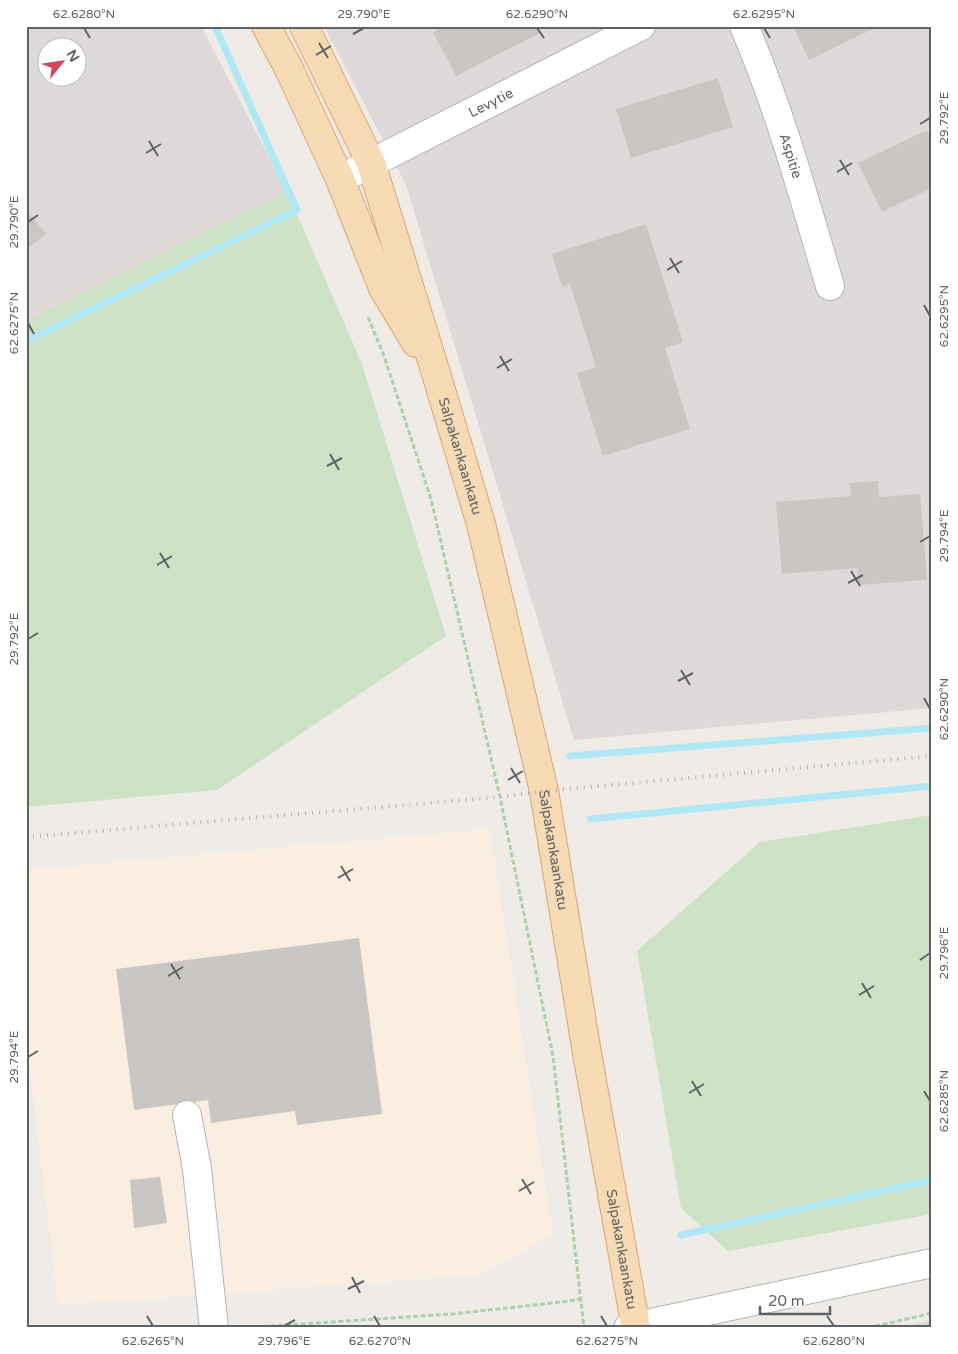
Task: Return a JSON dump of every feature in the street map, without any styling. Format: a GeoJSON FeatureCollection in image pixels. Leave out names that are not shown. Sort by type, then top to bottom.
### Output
{"type":"FeatureCollection","features":[{"type":"Feature","properties":{"kind":"main road","name":"Salpakankaankatu"},"geometry":{"type":"LineString","coordinates":[[266,26],[289,69],[340,179],[383,288],[438,380]]}},
{"type":"Feature","properties":{"kind":"main road","name":"Salpakankaankatu"},"geometry":{"type":"LineString","coordinates":[[304,26],[370,163],[481,524],[544,791],[633,1327]]}},
{"type":"Feature","properties":{"kind":"street","name":"Levytie"},"geometry":{"type":"LineString","coordinates":[[340,179],[641,26]]}},
{"type":"Feature","properties":{"kind":"street","name":"Aspitie"},"geometry":{"type":"LineString","coordinates":[[744,26],[762,67],[794,163],[830,286]]}},
{"type":"Feature","properties":{"kind":"street"},"geometry":{"type":"LineString","coordinates":[[187,1115],[197,1169],[214,1328]]}},
{"type":"Feature","properties":{"kind":"street"},"geometry":{"type":"LineString","coordinates":[[633,1327],[932,1263]]}},
{"type":"Feature","properties":{"kind":"path"},"geometry":{"type":"LineString","coordinates":[[366,310],[384,356],[431,499],[500,797],[553,1056],[584,1328]]}},
{"type":"Feature","properties":{"kind":"path"},"geometry":{"type":"LineString","coordinates":[[241,1328],[308,1326],[452,1314],[580,1299]]}},
{"type":"Feature","properties":{"kind":"path"},"geometry":{"type":"LineString","coordinates":[[868,1328],[932,1313]]}},
{"type":"Feature","properties":{"kind":"shaded area"},"geometry":{"type":"Polygon","coordinates":[[[26,26],[201,26],[287,191],[26,320],[26,26]]]}},
{"type":"Feature","properties":{"kind":"shaded area"},"geometry":{"type":"Polygon","coordinates":[[[324,26],[932,26],[932,708],[574,740],[406,185],[324,26]]]}},
{"type":"Feature","properties":{"kind":"shaded area"},"geometry":{"type":"Polygon","coordinates":[[[490,829],[553,1234],[480,1275],[58,1305],[26,1038],[26,870],[490,829]]]}},
{"type":"Feature","properties":{"kind":"shaded area"},"geometry":{"type":"Polygon","coordinates":[[[932,1320],[932,1328],[899,1328],[932,1320]]]}},
{"type":"Feature","properties":{"kind":"green space"},"geometry":{"type":"Polygon","coordinates":[[[287,191],[362,364],[446,636],[217,790],[26,807],[26,320],[287,191]]]}},
{"type":"Feature","properties":{"kind":"green space"},"geometry":{"type":"Polygon","coordinates":[[[932,815],[932,1214],[728,1251],[681,1208],[637,951],[760,842],[932,815]]]}},
{"type":"Feature","properties":{"kind":"building"},"geometry":{"type":"Polygon","coordinates":[[[445,26],[537,26],[540,33],[456,76],[433,32],[445,26]]]}},
{"type":"Feature","properties":{"kind":"building"},"geometry":{"type":"Polygon","coordinates":[[[793,26],[879,26],[809,60],[793,26]]]}},
{"type":"Feature","properties":{"kind":"building"},"geometry":{"type":"Polygon","coordinates":[[[718,78],[733,127],[631,158],[616,109],[718,78]]]}},
{"type":"Feature","properties":{"kind":"building"},"geometry":{"type":"Polygon","coordinates":[[[927,130],[932,140],[932,188],[882,212],[858,163],[927,130]]]}},
{"type":"Feature","properties":{"kind":"building"},"geometry":{"type":"Polygon","coordinates":[[[26,210],[46,234],[26,250],[26,210]]]}},
{"type":"Feature","properties":{"kind":"building"},"geometry":{"type":"Polygon","coordinates":[[[646,224],[683,342],[665,348],[690,429],[603,456],[577,373],[596,367],[570,284],[562,287],[552,254],[646,224]]]}},
{"type":"Feature","properties":{"kind":"building"},"geometry":{"type":"Polygon","coordinates":[[[878,481],[879,497],[920,494],[927,580],[859,585],[857,568],[782,574],[776,502],[851,496],[849,483],[878,481]]]}},
{"type":"Feature","properties":{"kind":"building"},"geometry":{"type":"Polygon","coordinates":[[[359,938],[382,1114],[297,1125],[295,1111],[211,1123],[208,1100],[134,1110],[116,969],[359,938]]]}},
{"type":"Feature","properties":{"kind":"building"},"geometry":{"type":"Polygon","coordinates":[[[160,1177],[167,1223],[134,1228],[130,1180],[160,1177]]]}},
{"type":"Feature","properties":{"kind":"waterway"},"geometry":{"type":"LineString","coordinates":[[26,341],[297,210],[215,26]]}},
{"type":"Feature","properties":{"kind":"waterway"},"geometry":{"type":"LineString","coordinates":[[570,756],[932,728]]}},
{"type":"Feature","properties":{"kind":"waterway"},"geometry":{"type":"LineString","coordinates":[[590,819],[932,786]]}},
{"type":"Feature","properties":{"kind":"waterway"},"geometry":{"type":"LineString","coordinates":[[681,1235],[932,1180]]}},
{"type":"Feature","properties":{"kind":"railway"},"geometry":{"type":"LineString","coordinates":[[26,837],[500,797],[544,791],[932,756]]}}]}
